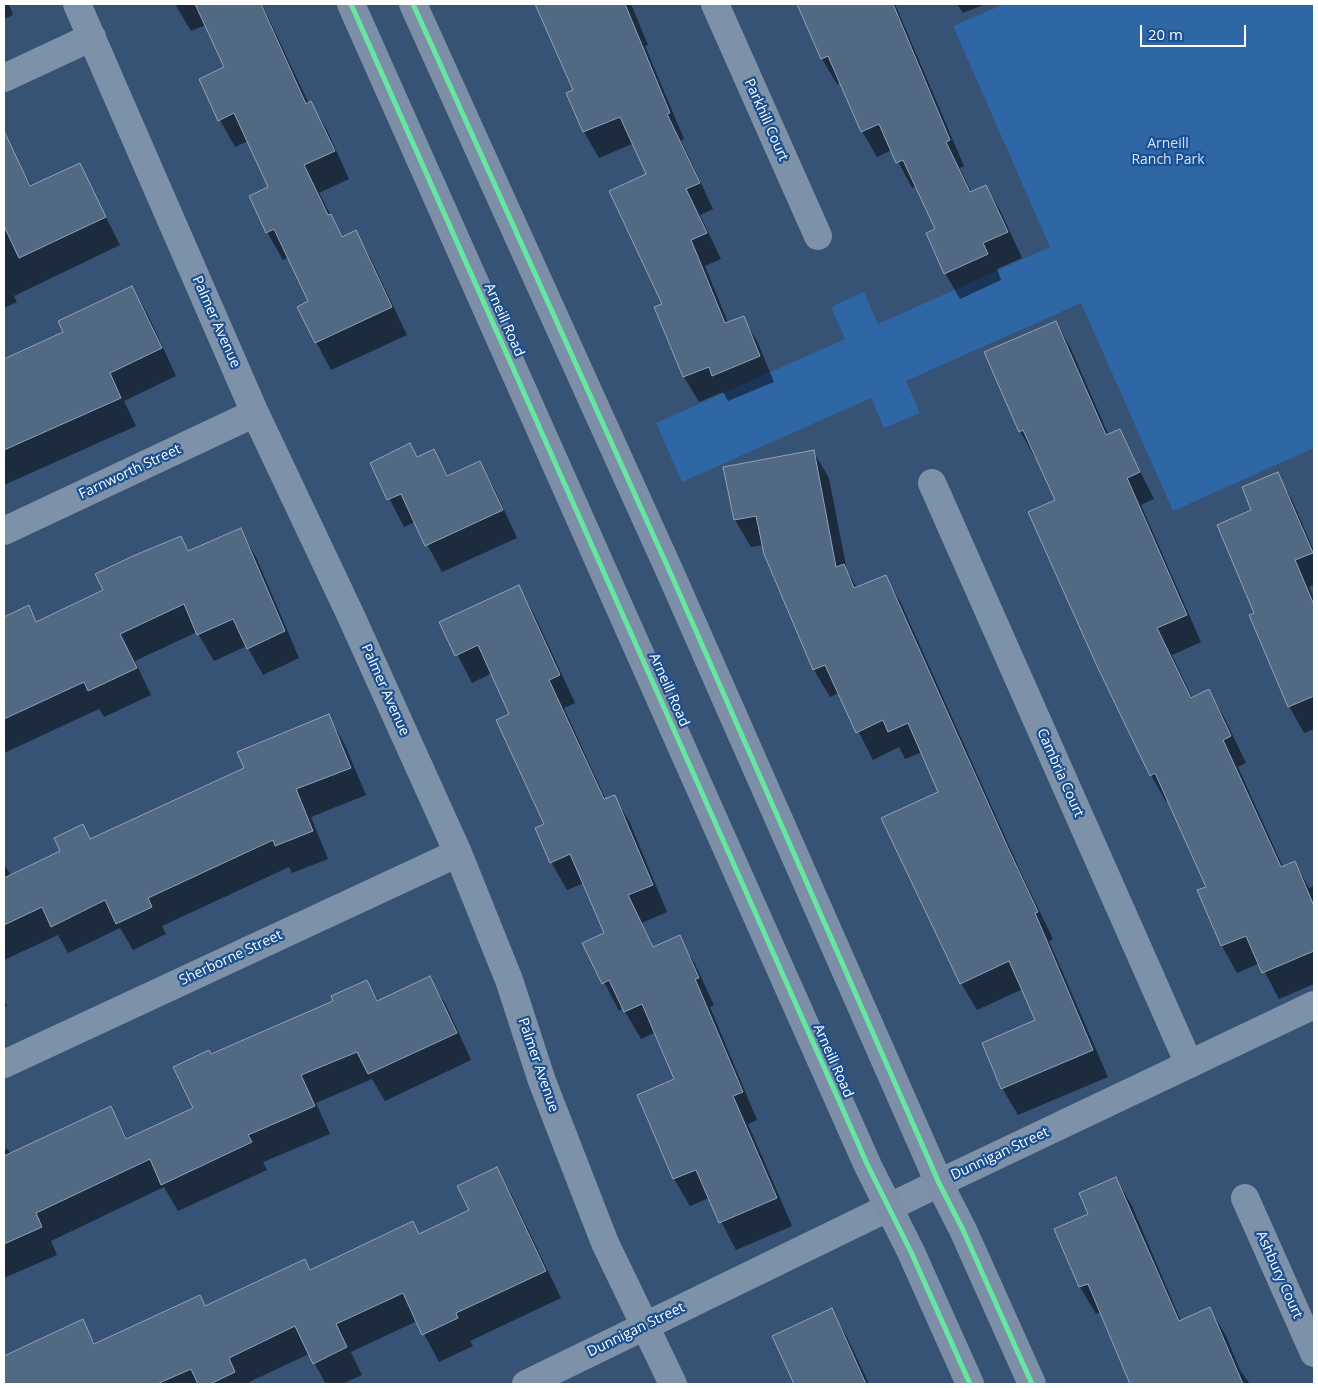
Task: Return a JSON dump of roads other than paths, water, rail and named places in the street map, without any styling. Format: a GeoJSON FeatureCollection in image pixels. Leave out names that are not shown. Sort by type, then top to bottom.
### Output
{"type":"FeatureCollection","features":[{"type":"Feature","properties":{"kind":"main road","name":"Arneill Road"},"geometry":{"type":"LineString","coordinates":[[351,4],[868,1166],[889,1207],[970,1384]]}},
{"type":"Feature","properties":{"kind":"main road"},"geometry":{"type":"LineString","coordinates":[[413,4],[666,563],[939,1183],[963,1230],[1032,1384]]}},
{"type":"Feature","properties":{"kind":"street","name":"Palmer Avenue"},"geometry":{"type":"LineString","coordinates":[[77,4],[255,413],[351,616],[458,853],[509,980],[542,1081],[605,1242],[673,1384]]}},
{"type":"Feature","properties":{"kind":"street","name":"Parkhill Court"},"geometry":{"type":"LineString","coordinates":[[715,4],[818,236]]}},
{"type":"Feature","properties":{"kind":"street"},"geometry":{"type":"LineString","coordinates":[[4,78],[92,37]]}},
{"type":"Feature","properties":{"kind":"street","name":"Farnworth Street"},"geometry":{"type":"LineString","coordinates":[[4,531],[255,413]]}},
{"type":"Feature","properties":{"kind":"street","name":"Cambria Court"},"geometry":{"type":"LineString","coordinates":[[932,483],[1189,1064]]}},
{"type":"Feature","properties":{"kind":"street","name":"Sherborne Street"},"geometry":{"type":"LineString","coordinates":[[4,1064],[458,853]]}},
{"type":"Feature","properties":{"kind":"street","name":"Dunnigan Street"},"geometry":{"type":"LineString","coordinates":[[526,1384],[889,1207],[1314,1005]]}},
{"type":"Feature","properties":{"kind":"street","name":"Ashbury Court"},"geometry":{"type":"LineString","coordinates":[[1244,1198],[1314,1353]]}},
{"type":"Feature","properties":{"kind":"park label","name":"Arneill Ranch Park"},"geometry":{"type":"Point","coordinates":[1168,152]}}]}
